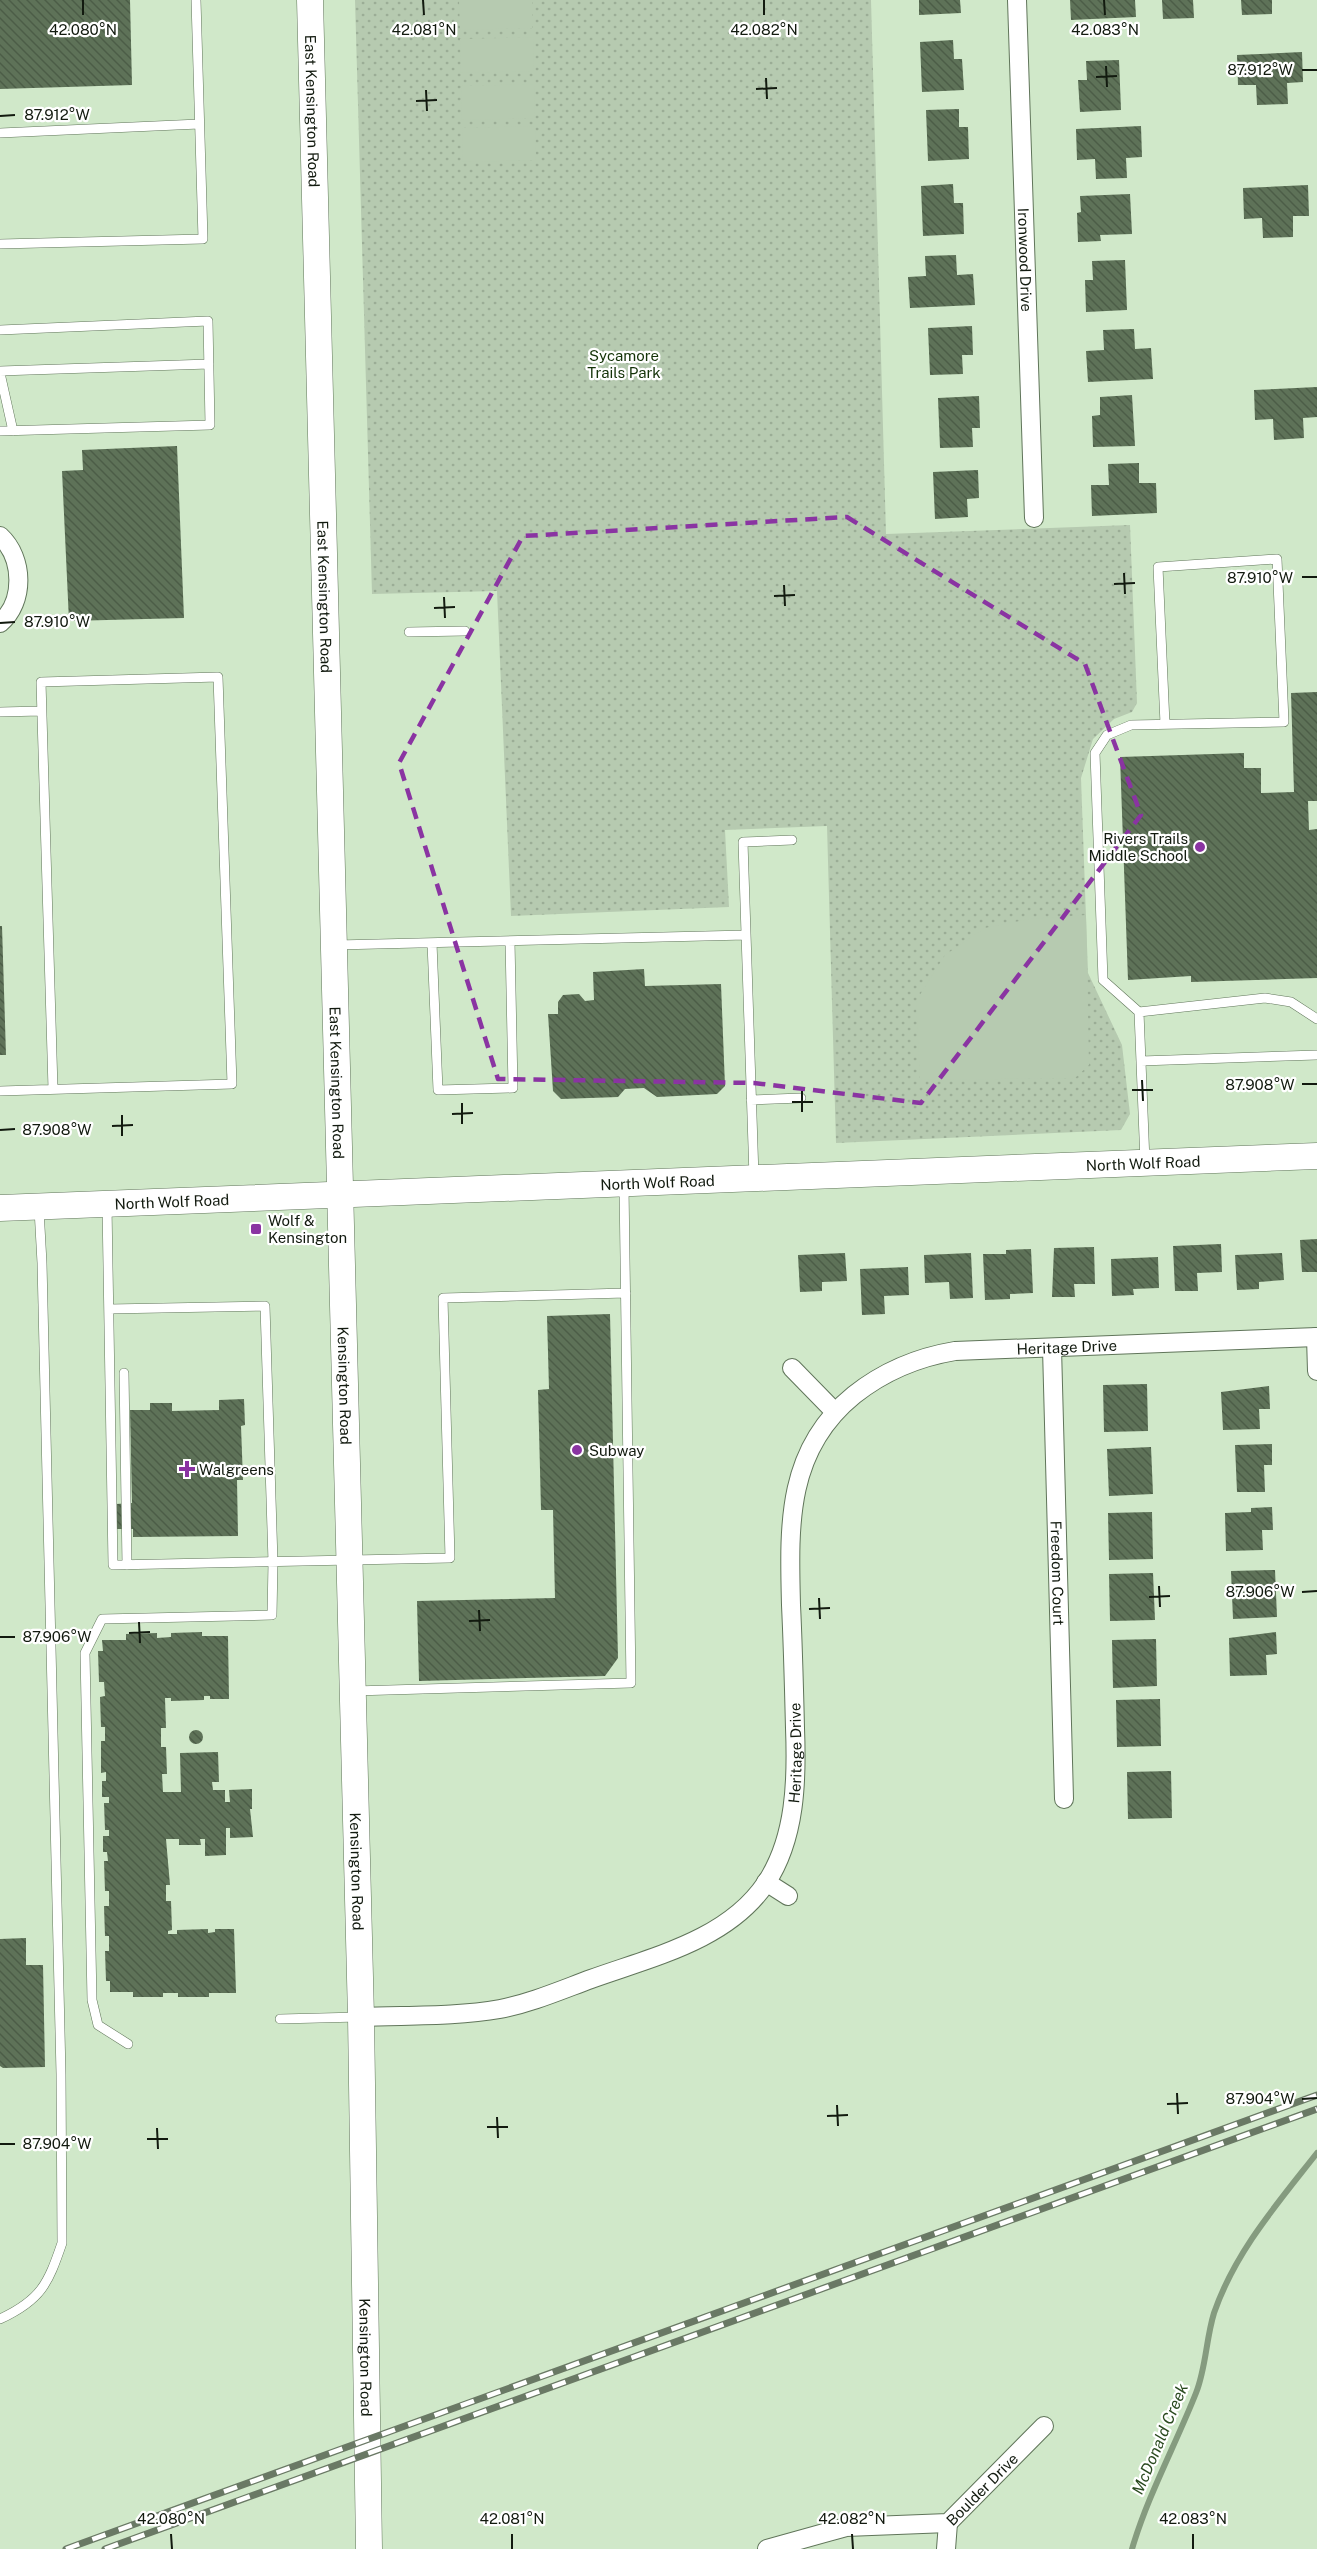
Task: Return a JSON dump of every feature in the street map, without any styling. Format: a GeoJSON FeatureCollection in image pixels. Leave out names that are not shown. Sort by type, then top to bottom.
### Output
{"type":"FeatureCollection","features":[{"type":"Feature","properties":{"kind":"main road","name":"East Kensington Road"},"geometry":{"type":"LineString","coordinates":[[310,0],[342,1195]]}},
{"type":"Feature","properties":{"kind":"main road","name":"North Wolf Road"},"geometry":{"type":"LineString","coordinates":[[0,1208],[1317,1155]]}},
{"type":"Feature","properties":{"kind":"main road","name":"Kensington Road"},"geometry":{"type":"LineString","coordinates":[[342,1195],[361,2017],[369,2549]]}},
{"type":"Feature","properties":{"kind":"street","name":"Ironwood Drive"},"geometry":{"type":"LineString","coordinates":[[1017,0],[1034,518]]}},
{"type":"Feature","properties":{"kind":"street"},"geometry":{"type":"LineString","coordinates":[[0,536],[16,561],[19,582],[15,603],[0,623]]}},
{"type":"Feature","properties":{"kind":"street"},"geometry":{"type":"LineString","coordinates":[[1316,1337],[1317,1371]]}},
{"type":"Feature","properties":{"kind":"street","name":"Heritage Drive"},"geometry":{"type":"LineString","coordinates":[[361,2017],[477,2013],[536,1999],[689,1943],[728,1920],[749,1902],[766,1882],[788,1832],[795,1784],[790,1514],[805,1457],[817,1433],[834,1411],[867,1385],[931,1355],[956,1351],[1316,1337]]}},
{"type":"Feature","properties":{"kind":"street","name":"Freedom Court"},"geometry":{"type":"LineString","coordinates":[[1052,1348],[1064,1799]]}},
{"type":"Feature","properties":{"kind":"street"},"geometry":{"type":"LineString","coordinates":[[792,1368],[834,1411]]}},
{"type":"Feature","properties":{"kind":"street"},"geometry":{"type":"LineString","coordinates":[[766,1882],[788,1896]]}},
{"type":"Feature","properties":{"kind":"street","name":"Boulder Drive"},"geometry":{"type":"LineString","coordinates":[[767,2549],[846,2527],[948,2523],[1044,2426]]}},
{"type":"Feature","properties":{"kind":"street"},"geometry":{"type":"LineString","coordinates":[[946,2549],[948,2523]]}},
{"type":"Feature","properties":{"kind":"lane"},"geometry":{"type":"LineString","coordinates":[[0,244],[203,239],[196,0]]}},
{"type":"Feature","properties":{"kind":"lane"},"geometry":{"type":"LineString","coordinates":[[0,133],[200,124]]}},
{"type":"Feature","properties":{"kind":"lane"},"geometry":{"type":"LineString","coordinates":[[0,330],[208,321],[210,425],[0,431]]}},
{"type":"Feature","properties":{"kind":"lane"},"geometry":{"type":"LineString","coordinates":[[13,431],[0,372],[208,364]]}},
{"type":"Feature","properties":{"kind":"lane"},"geometry":{"type":"LineString","coordinates":[[1145,1162],[1139,1012],[1102,980],[1095,753],[1107,735],[1131,725],[1284,722],[1278,559],[1158,567],[1165,724]]}},
{"type":"Feature","properties":{"kind":"lane"},"geometry":{"type":"LineString","coordinates":[[408,632],[465,631]]}},
{"type":"Feature","properties":{"kind":"lane"},"geometry":{"type":"LineString","coordinates":[[0,1091],[232,1084],[218,677],[40,682],[53,1089]]}},
{"type":"Feature","properties":{"kind":"lane"},"geometry":{"type":"LineString","coordinates":[[0,712],[41,711]]}},
{"type":"Feature","properties":{"kind":"lane"},"geometry":{"type":"LineString","coordinates":[[754,1178],[743,842],[792,840]]}},
{"type":"Feature","properties":{"kind":"lane"},"geometry":{"type":"LineString","coordinates":[[334,945],[746,934]]}},
{"type":"Feature","properties":{"kind":"lane"},"geometry":{"type":"LineString","coordinates":[[432,943],[438,1090],[513,1088],[510,941]]}},
{"type":"Feature","properties":{"kind":"lane"},"geometry":{"type":"LineString","coordinates":[[1139,1012],[1264,998],[1291,1002],[1317,1019]]}},
{"type":"Feature","properties":{"kind":"lane"},"geometry":{"type":"LineString","coordinates":[[1141,1061],[1317,1055]]}},
{"type":"Feature","properties":{"kind":"lane"},"geometry":{"type":"LineString","coordinates":[[751,1100],[801,1098]]}},
{"type":"Feature","properties":{"kind":"lane"},"geometry":{"type":"LineString","coordinates":[[354,1691],[631,1683],[624,1183]]}},
{"type":"Feature","properties":{"kind":"lane"},"geometry":{"type":"LineString","coordinates":[[107,1204],[113,1565],[450,1558],[443,1298],[626,1293]]}},
{"type":"Feature","properties":{"kind":"lane"},"geometry":{"type":"LineString","coordinates":[[0,2319],[35,2299],[53,2267],[62,2243],[42,1263],[38,1207]]}},
{"type":"Feature","properties":{"kind":"lane"},"geometry":{"type":"LineString","coordinates":[[109,1309],[265,1306],[273,1562],[272,1616],[102,1619],[85,1653],[92,2000],[98,2025],[128,2044]]}},
{"type":"Feature","properties":{"kind":"lane"},"geometry":{"type":"LineString","coordinates":[[124,1373],[127,1565]]}},
{"type":"Feature","properties":{"kind":"lane"},"geometry":{"type":"LineString","coordinates":[[280,2019],[361,2017]]}},
{"type":"Feature","properties":{"kind":"highlighted area"},"geometry":{"type":"Polygon","coordinates":[[[847,517],[1085,664],[1141,815],[921,1103],[754,1083],[498,1079],[399,763],[523,536],[847,517]]]}},
{"type":"Feature","properties":{"kind":"green space","name":"Sycamore Trails Park"},"geometry":{"type":"Polygon","coordinates":[[[355,0],[871,0],[886,534],[1130,525],[1137,703],[1132,712],[1114,719],[1093,739],[1081,778],[1088,973],[1122,1045],[1130,1114],[1121,1130],[836,1143],[827,826],[725,830],[729,907],[511,916],[497,591],[372,594],[355,0]]]}},
{"type":"Feature","properties":{"kind":"green space"},"geometry":{"type":"Polygon","coordinates":[[[459,0],[532,0],[532,28],[460,30],[459,0]]]}},
{"type":"Feature","properties":{"kind":"green space"},"geometry":{"type":"Polygon","coordinates":[[[533,37],[534,71],[461,73],[460,39],[533,37]]]}},
{"type":"Feature","properties":{"kind":"green space"},"geometry":{"type":"Polygon","coordinates":[[[534,84],[535,118],[462,120],[461,86],[534,84]]]}},
{"type":"Feature","properties":{"kind":"green space"},"geometry":{"type":"Polygon","coordinates":[[[535,126],[536,160],[463,162],[462,128],[535,126]]]}},
{"type":"Feature","properties":{"kind":"green space"},"geometry":{"type":"Polygon","coordinates":[[[1086,915],[1089,1065],[1075,1078],[920,1080],[916,1001],[945,955],[985,928],[1029,919],[1086,915]]]}},
{"type":"Feature","properties":{"kind":"building"},"geometry":{"type":"Polygon","coordinates":[[[0,0],[130,0],[132,85],[0,89],[0,0]]]}},
{"type":"Feature","properties":{"kind":"building"},"geometry":{"type":"Polygon","coordinates":[[[919,0],[960,0],[961,13],[919,15],[919,0]]]}},
{"type":"Feature","properties":{"kind":"building"},"geometry":{"type":"Polygon","coordinates":[[[1070,0],[1135,0],[1136,17],[1071,20],[1070,0]]]}},
{"type":"Feature","properties":{"kind":"building"},"geometry":{"type":"Polygon","coordinates":[[[1162,0],[1193,0],[1194,18],[1163,19],[1162,0]]]}},
{"type":"Feature","properties":{"kind":"building"},"geometry":{"type":"Polygon","coordinates":[[[1241,0],[1272,0],[1272,14],[1242,15],[1241,0]]]}},
{"type":"Feature","properties":{"kind":"building"},"geometry":{"type":"Polygon","coordinates":[[[953,40],[954,59],[962,59],[964,90],[922,92],[920,42],[953,40]]]}},
{"type":"Feature","properties":{"kind":"building"},"geometry":{"type":"Polygon","coordinates":[[[1302,52],[1303,82],[1287,83],[1288,104],[1257,105],[1256,85],[1238,85],[1237,55],[1302,52]]]}},
{"type":"Feature","properties":{"kind":"building"},"geometry":{"type":"Polygon","coordinates":[[[1119,60],[1121,110],[1080,112],[1078,80],[1087,80],[1086,61],[1119,60]]]}},
{"type":"Feature","properties":{"kind":"building"},"geometry":{"type":"Polygon","coordinates":[[[959,109],[959,127],[968,127],[969,159],[928,161],[926,110],[959,109]]]}},
{"type":"Feature","properties":{"kind":"building"},"geometry":{"type":"Polygon","coordinates":[[[1141,126],[1142,157],[1126,158],[1127,178],[1096,179],[1095,159],[1077,160],[1076,129],[1141,126]]]}},
{"type":"Feature","properties":{"kind":"building"},"geometry":{"type":"Polygon","coordinates":[[[953,184],[954,203],[963,203],[964,234],[923,236],[921,186],[953,184]]]}},
{"type":"Feature","properties":{"kind":"building"},"geometry":{"type":"Polygon","coordinates":[[[1308,185],[1309,216],[1293,216],[1293,237],[1263,238],[1262,218],[1244,219],[1243,188],[1308,185]]]}},
{"type":"Feature","properties":{"kind":"building"},"geometry":{"type":"Polygon","coordinates":[[[1130,194],[1132,234],[1100,235],[1101,241],[1078,242],[1077,213],[1081,212],[1080,196],[1130,194]]]}},
{"type":"Feature","properties":{"kind":"building"},"geometry":{"type":"Polygon","coordinates":[[[956,255],[957,275],[973,274],[975,305],[910,308],[908,277],[926,276],[925,256],[956,255]]]}},
{"type":"Feature","properties":{"kind":"building"},"geometry":{"type":"Polygon","coordinates":[[[1125,260],[1127,310],[1086,312],[1085,280],[1093,280],[1092,261],[1125,260]]]}},
{"type":"Feature","properties":{"kind":"building"},"geometry":{"type":"Polygon","coordinates":[[[972,326],[973,355],[962,355],[963,374],[930,375],[928,328],[972,326]]]}},
{"type":"Feature","properties":{"kind":"building"},"geometry":{"type":"Polygon","coordinates":[[[1134,329],[1135,349],[1151,348],[1153,379],[1088,382],[1086,351],[1104,350],[1103,330],[1134,329]]]}},
{"type":"Feature","properties":{"kind":"building"},"geometry":{"type":"Polygon","coordinates":[[[1317,387],[1317,417],[1303,418],[1304,438],[1274,440],[1273,419],[1255,420],[1254,390],[1317,387]]]}},
{"type":"Feature","properties":{"kind":"building"},"geometry":{"type":"Polygon","coordinates":[[[1132,395],[1135,446],[1093,447],[1092,416],[1100,415],[1100,397],[1132,395]]]}},
{"type":"Feature","properties":{"kind":"building"},"geometry":{"type":"Polygon","coordinates":[[[979,396],[980,428],[972,428],[973,447],[940,448],[938,398],[979,396]]]}},
{"type":"Feature","properties":{"kind":"building"},"geometry":{"type":"Polygon","coordinates":[[[177,446],[184,618],[69,621],[62,471],[83,470],[82,450],[177,446]]]}},
{"type":"Feature","properties":{"kind":"building"},"geometry":{"type":"Polygon","coordinates":[[[1139,463],[1139,483],[1156,483],[1157,513],[1092,516],[1091,485],[1109,485],[1108,464],[1139,463]]]}},
{"type":"Feature","properties":{"kind":"building"},"geometry":{"type":"Polygon","coordinates":[[[978,470],[979,498],[967,499],[968,517],[935,519],[933,472],[978,470]]]}},
{"type":"Feature","properties":{"kind":"building"},"geometry":{"type":"Polygon","coordinates":[[[1317,692],[1317,801],[1308,801],[1309,830],[1317,829],[1317,978],[1191,982],[1191,976],[1128,980],[1120,757],[1244,753],[1244,768],[1261,768],[1261,793],[1294,792],[1291,693],[1317,692]]]}},
{"type":"Feature","properties":{"kind":"building"},"geometry":{"type":"Polygon","coordinates":[[[0,926],[2,926],[6,1055],[0,1055],[0,926]]]}},
{"type":"Feature","properties":{"kind":"building"},"geometry":{"type":"Polygon","coordinates":[[[644,969],[645,986],[721,984],[725,1086],[717,1094],[657,1097],[644,1088],[625,1089],[618,1097],[561,1099],[553,1091],[548,1014],[558,1014],[558,1002],[563,995],[579,994],[585,1001],[594,1000],[593,972],[644,969]]]}},
{"type":"Feature","properties":{"kind":"building"},"geometry":{"type":"Polygon","coordinates":[[[1317,1239],[1317,1272],[1302,1272],[1300,1240],[1317,1239]]]}},
{"type":"Feature","properties":{"kind":"building"},"geometry":{"type":"Polygon","coordinates":[[[1221,1244],[1222,1272],[1197,1273],[1198,1291],[1175,1291],[1173,1246],[1221,1244]]]}},
{"type":"Feature","properties":{"kind":"building"},"geometry":{"type":"Polygon","coordinates":[[[1094,1247],[1095,1284],[1074,1284],[1075,1297],[1052,1297],[1054,1248],[1094,1247]]]}},
{"type":"Feature","properties":{"kind":"building"},"geometry":{"type":"Polygon","coordinates":[[[1031,1249],[1033,1293],[1010,1294],[1010,1299],[985,1300],[983,1254],[1006,1254],[1006,1250],[1031,1249]]]}},
{"type":"Feature","properties":{"kind":"building"},"geometry":{"type":"Polygon","coordinates":[[[845,1253],[847,1281],[822,1282],[822,1291],[800,1292],[798,1255],[845,1253]]]}},
{"type":"Feature","properties":{"kind":"building"},"geometry":{"type":"Polygon","coordinates":[[[971,1253],[973,1298],[950,1299],[949,1282],[925,1283],[924,1255],[971,1253]]]}},
{"type":"Feature","properties":{"kind":"building"},"geometry":{"type":"Polygon","coordinates":[[[1282,1253],[1284,1280],[1259,1282],[1259,1289],[1237,1290],[1235,1255],[1282,1253]]]}},
{"type":"Feature","properties":{"kind":"building"},"geometry":{"type":"Polygon","coordinates":[[[1158,1257],[1159,1288],[1133,1289],[1134,1295],[1112,1296],[1111,1259],[1158,1257]]]}},
{"type":"Feature","properties":{"kind":"building"},"geometry":{"type":"Polygon","coordinates":[[[908,1267],[909,1295],[884,1296],[885,1314],[862,1315],[860,1269],[908,1267]]]}},
{"type":"Feature","properties":{"kind":"building"},"geometry":{"type":"Polygon","coordinates":[[[610,1314],[618,1658],[605,1676],[419,1681],[417,1601],[555,1598],[553,1510],[541,1510],[538,1390],[549,1389],[547,1316],[610,1314]]]}},
{"type":"Feature","properties":{"kind":"building"},"geometry":{"type":"Polygon","coordinates":[[[1147,1384],[1148,1431],[1104,1432],[1103,1385],[1147,1384]]]}},
{"type":"Feature","properties":{"kind":"building"},"geometry":{"type":"Polygon","coordinates":[[[1269,1386],[1270,1409],[1259,1409],[1260,1429],[1223,1430],[1221,1392],[1269,1386]]]}},
{"type":"Feature","properties":{"kind":"building","name":"Walgreens"},"geometry":{"type":"Polygon","coordinates":[[[244,1399],[245,1425],[241,1426],[243,1480],[237,1480],[238,1536],[133,1537],[133,1529],[116,1529],[116,1504],[132,1503],[130,1410],[150,1410],[150,1403],[172,1403],[172,1411],[219,1410],[219,1400],[244,1399]]]}},
{"type":"Feature","properties":{"kind":"building"},"geometry":{"type":"Polygon","coordinates":[[[1272,1444],[1272,1465],[1264,1465],[1265,1492],[1237,1492],[1235,1445],[1272,1444]]]}},
{"type":"Feature","properties":{"kind":"building"},"geometry":{"type":"Polygon","coordinates":[[[1151,1447],[1153,1494],[1109,1496],[1107,1449],[1151,1447]]]}},
{"type":"Feature","properties":{"kind":"building"},"geometry":{"type":"Polygon","coordinates":[[[1272,1507],[1273,1530],[1262,1530],[1263,1550],[1226,1551],[1225,1513],[1251,1512],[1251,1508],[1272,1507]]]}},
{"type":"Feature","properties":{"kind":"building"},"geometry":{"type":"Polygon","coordinates":[[[1152,1512],[1153,1559],[1109,1560],[1108,1513],[1152,1512]]]}},
{"type":"Feature","properties":{"kind":"building"},"geometry":{"type":"Polygon","coordinates":[[[1275,1570],[1277,1617],[1233,1619],[1231,1571],[1275,1570]]]}},
{"type":"Feature","properties":{"kind":"building"},"geometry":{"type":"Polygon","coordinates":[[[1153,1573],[1155,1620],[1110,1621],[1109,1574],[1153,1573]]]}},
{"type":"Feature","properties":{"kind":"building"},"geometry":{"type":"Polygon","coordinates":[[[202,1632],[202,1636],[228,1636],[229,1699],[210,1699],[210,1696],[204,1696],[204,1700],[171,1701],[171,1698],[165,1698],[166,1728],[161,1728],[161,1747],[166,1747],[167,1774],[162,1774],[163,1792],[181,1792],[180,1753],[218,1752],[219,1782],[212,1782],[213,1790],[225,1790],[225,1802],[230,1802],[229,1790],[252,1789],[252,1809],[250,1809],[253,1837],[230,1838],[230,1828],[226,1828],[226,1855],[205,1856],[205,1839],[200,1839],[201,1845],[179,1845],[179,1839],[166,1839],[170,1885],[166,1885],[166,1901],[171,1901],[172,1930],[168,1931],[168,1934],[177,1934],[177,1930],[208,1929],[208,1933],[215,1932],[215,1929],[234,1929],[236,1993],[209,1993],[209,1997],[178,1997],[178,1993],[163,1993],[163,1997],[133,1997],[133,1992],[110,1992],[110,1981],[106,1981],[105,1951],[109,1951],[109,1936],[105,1936],[104,1906],[109,1906],[109,1891],[105,1891],[104,1861],[108,1861],[107,1852],[103,1852],[103,1836],[109,1836],[109,1830],[105,1830],[104,1803],[109,1803],[109,1797],[102,1797],[102,1781],[106,1781],[106,1772],[101,1773],[101,1741],[105,1741],[105,1727],[101,1727],[100,1697],[105,1696],[104,1682],[99,1682],[98,1651],[103,1651],[102,1640],[126,1640],[126,1634],[157,1633],[157,1638],[171,1637],[171,1633],[202,1632]]]}},
{"type":"Feature","properties":{"kind":"building"},"geometry":{"type":"Polygon","coordinates":[[[1276,1632],[1277,1654],[1266,1655],[1267,1675],[1230,1676],[1229,1638],[1276,1632]]]}},
{"type":"Feature","properties":{"kind":"building"},"geometry":{"type":"Polygon","coordinates":[[[1156,1639],[1157,1686],[1113,1688],[1112,1640],[1156,1639]]]}},
{"type":"Feature","properties":{"kind":"building"},"geometry":{"type":"Polygon","coordinates":[[[1160,1699],[1161,1746],[1117,1747],[1116,1700],[1160,1699]]]}},
{"type":"Feature","properties":{"kind":"building"},"geometry":{"type":"Polygon","coordinates":[[[193,1730],[199,1730],[203,1737],[199,1744],[193,1744],[189,1740],[189,1734],[193,1730]]]}},
{"type":"Feature","properties":{"kind":"building"},"geometry":{"type":"Polygon","coordinates":[[[1171,1771],[1172,1818],[1128,1819],[1127,1772],[1171,1771]]]}},
{"type":"Feature","properties":{"kind":"building"},"geometry":{"type":"Polygon","coordinates":[[[26,1938],[26,1965],[43,1965],[45,2067],[3,2068],[0,2066],[0,1939],[26,1938]]]}},
{"type":"Feature","properties":{"kind":"waterway","name":"McDonald Creek"},"geometry":{"type":"LineString","coordinates":[[1132,2549],[1138,2529],[1196,2393],[1202,2374],[1211,2323],[1233,2269],[1258,2229],[1317,2153]]}},
{"type":"Feature","properties":{"kind":"railway"},"geometry":{"type":"LineString","coordinates":[[66,2549],[1317,2095]]}},
{"type":"Feature","properties":{"kind":"railway"},"geometry":{"type":"LineString","coordinates":[[105,2549],[1317,2109]]}},
{"type":"Feature","properties":{"kind":"place","name":"Rivers Trails Middle School"},"geometry":{"type":"Point","coordinates":[1200,847]}},
{"type":"Feature","properties":{"kind":"place","name":"Wolf & Kensington"},"geometry":{"type":"Point","coordinates":[256,1229]}},
{"type":"Feature","properties":{"kind":"place","name":"Subway"},"geometry":{"type":"Point","coordinates":[577,1450]}},
{"type":"Feature","properties":{"kind":"place","name":"Walgreens"},"geometry":{"type":"Point","coordinates":[187,1469]}}]}
